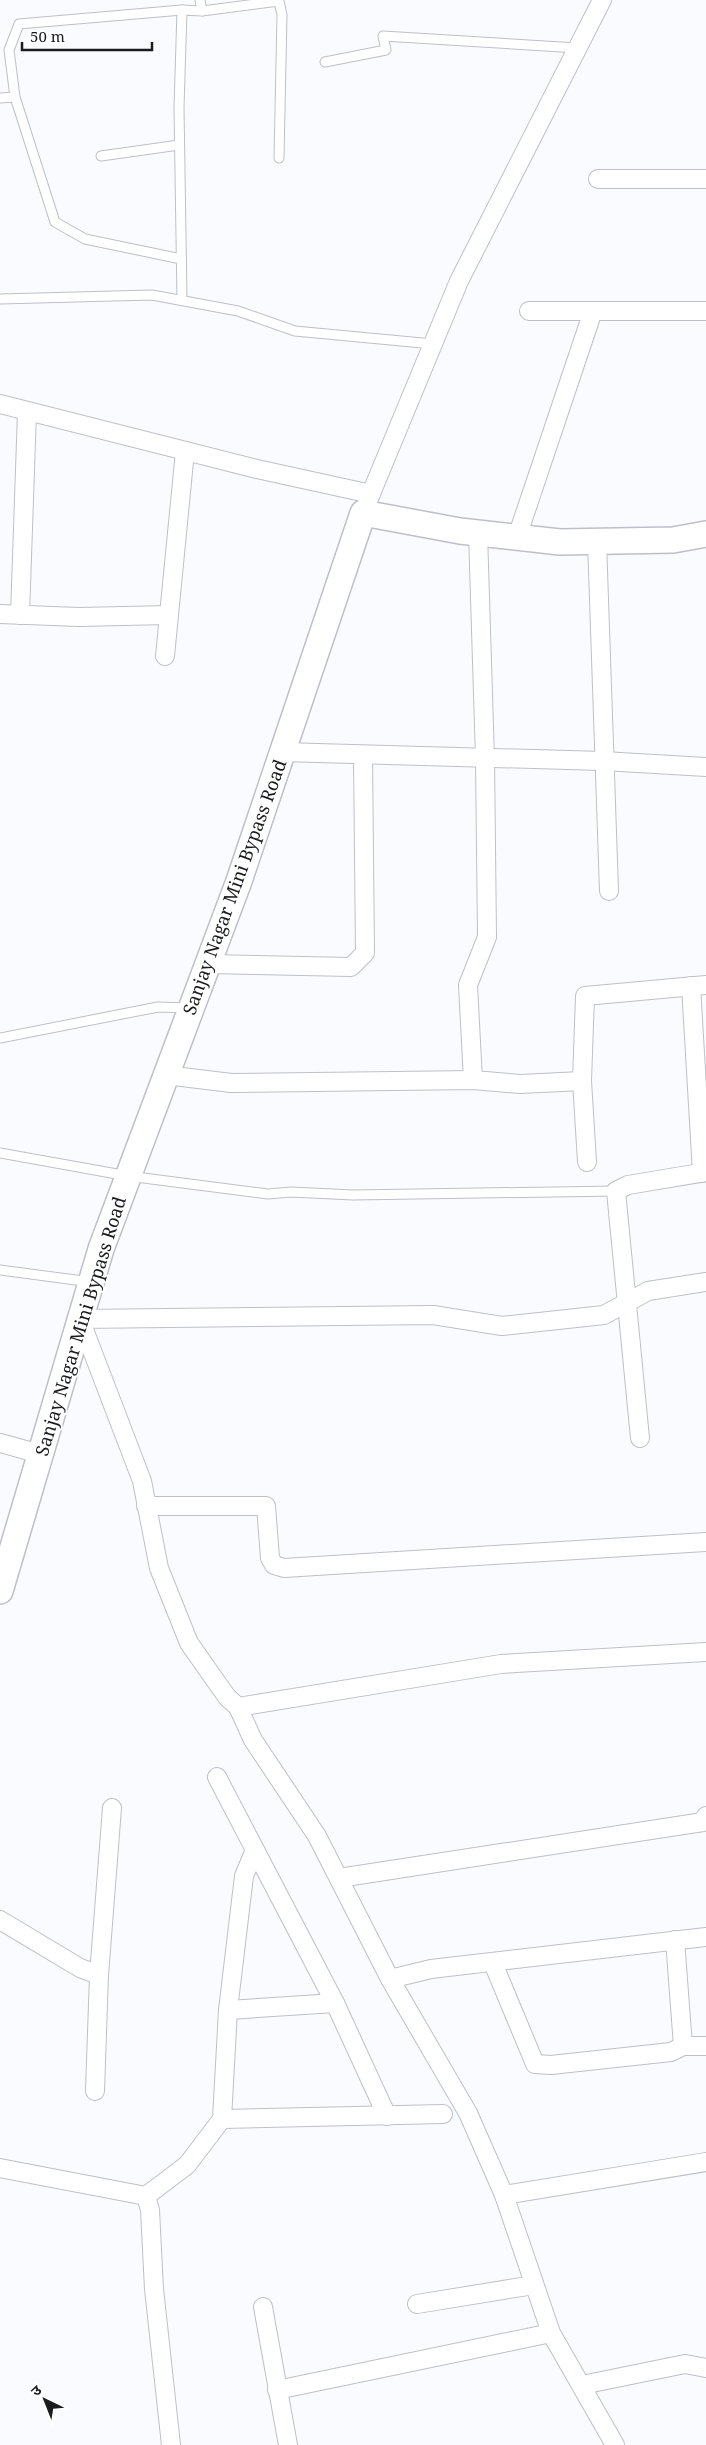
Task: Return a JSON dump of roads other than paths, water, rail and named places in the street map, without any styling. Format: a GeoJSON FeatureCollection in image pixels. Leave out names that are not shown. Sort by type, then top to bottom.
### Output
{"type":"FeatureCollection","features":[{"type":"Feature","properties":{"kind":"street"},"geometry":{"type":"LineString","coordinates":[[367,503],[459,281],[602,0]]}},
{"type":"Feature","properties":{"kind":"street"},"geometry":{"type":"LineString","coordinates":[[598,179],[706,179]]}},
{"type":"Feature","properties":{"kind":"street"},"geometry":{"type":"LineString","coordinates":[[529,311],[706,311]]}},
{"type":"Feature","properties":{"kind":"street"},"geometry":{"type":"LineString","coordinates":[[517,537],[593,311]]}},
{"type":"Feature","properties":{"kind":"street"},"geometry":{"type":"LineString","coordinates":[[0,404],[185,451],[478,533],[560,542],[673,540],[706,534]]}},
{"type":"Feature","properties":{"kind":"street"},"geometry":{"type":"LineString","coordinates":[[20,614],[26,412]]}},
{"type":"Feature","properties":{"kind":"street"},"geometry":{"type":"LineString","coordinates":[[165,656],[185,451]]}},
{"type":"Feature","properties":{"kind":"street","name":"Sanjay Nagar Mini Bypass Road"},"geometry":{"type":"LineString","coordinates":[[0,1591],[100,1249],[208,964],[367,503]]}},
{"type":"Feature","properties":{"kind":"street"},"geometry":{"type":"LineString","coordinates":[[472,1080],[468,985],[487,937],[485,758],[478,533]]}},
{"type":"Feature","properties":{"kind":"street"},"geometry":{"type":"LineString","coordinates":[[597,541],[603,761],[609,891]]}},
{"type":"Feature","properties":{"kind":"street"},"geometry":{"type":"LineString","coordinates":[[0,614],[79,617],[169,615]]}},
{"type":"Feature","properties":{"kind":"street"},"geometry":{"type":"LineString","coordinates":[[282,752],[603,761],[706,767]]}},
{"type":"Feature","properties":{"kind":"street"},"geometry":{"type":"LineString","coordinates":[[208,964],[350,967],[365,953],[364,754]]}},
{"type":"Feature","properties":{"kind":"street"},"geometry":{"type":"LineString","coordinates":[[587,1162],[582,1081],[584,996],[698,985],[704,1172],[628,1185],[616,1192],[640,1438]]}},
{"type":"Feature","properties":{"kind":"street"},"geometry":{"type":"LineString","coordinates":[[166,1075],[231,1083],[472,1080],[520,1084],[582,1081]]}},
{"type":"Feature","properties":{"kind":"street"},"geometry":{"type":"LineString","coordinates":[[615,2445],[551,2333],[504,2195],[468,2113],[390,1979],[317,1836],[253,1740],[238,1707],[227,1697],[189,1643],[159,1568],[142,1481],[80,1320],[433,1315],[502,1326],[604,1316],[648,1291],[706,1282]]}},
{"type":"Feature","properties":{"kind":"street"},"geometry":{"type":"LineString","coordinates":[[0,1443],[40,1454]]}},
{"type":"Feature","properties":{"kind":"street"},"geometry":{"type":"LineString","coordinates":[[146,1506],[266,1506],[270,1558],[274,1565],[284,1568],[706,1542]]}},
{"type":"Feature","properties":{"kind":"street"},"geometry":{"type":"LineString","coordinates":[[238,1707],[502,1664],[706,1652]]}},
{"type":"Feature","properties":{"kind":"street"},"geometry":{"type":"LineString","coordinates":[[217,1777],[335,2003],[387,2116]]}},
{"type":"Feature","properties":{"kind":"street"},"geometry":{"type":"LineString","coordinates":[[95,2091],[100,1976],[112,1808]]}},
{"type":"Feature","properties":{"kind":"street"},"geometry":{"type":"LineString","coordinates":[[339,1878],[703,1822],[706,1816]]}},
{"type":"Feature","properties":{"kind":"street"},"geometry":{"type":"LineString","coordinates":[[0,2168],[146,2196],[187,2165],[222,2119],[228,2010],[244,1876],[255,1850]]}},
{"type":"Feature","properties":{"kind":"street"},"geometry":{"type":"LineString","coordinates":[[0,1920],[80,1968],[100,1976]]}},
{"type":"Feature","properties":{"kind":"street"},"geometry":{"type":"LineString","coordinates":[[390,1979],[431,1969],[706,1937]]}},
{"type":"Feature","properties":{"kind":"street"},"geometry":{"type":"LineString","coordinates":[[675,1940],[683,2046]]}},
{"type":"Feature","properties":{"kind":"street"},"geometry":{"type":"LineString","coordinates":[[493,1963],[535,2064],[551,2065],[671,2052],[683,2046],[706,2046]]}},
{"type":"Feature","properties":{"kind":"street"},"geometry":{"type":"LineString","coordinates":[[228,2010],[335,2003]]}},
{"type":"Feature","properties":{"kind":"street"},"geometry":{"type":"LineString","coordinates":[[222,2119],[443,2114]]}},
{"type":"Feature","properties":{"kind":"street"},"geometry":{"type":"LineString","coordinates":[[504,2195],[706,2162]]}},
{"type":"Feature","properties":{"kind":"street"},"geometry":{"type":"LineString","coordinates":[[146,2196],[150,2210],[154,2289],[171,2445]]}},
{"type":"Feature","properties":{"kind":"street"},"geometry":{"type":"LineString","coordinates":[[417,2304],[534,2285]]}},
{"type":"Feature","properties":{"kind":"street"},"geometry":{"type":"LineString","coordinates":[[264,2307],[288,2445]]}},
{"type":"Feature","properties":{"kind":"street"},"geometry":{"type":"LineString","coordinates":[[277,2390],[551,2333]]}},
{"type":"Feature","properties":{"kind":"street"},"geometry":{"type":"LineString","coordinates":[[582,2385],[684,2364],[706,2368]]}},
{"type":"Feature","properties":{"kind":"lane"},"geometry":{"type":"LineString","coordinates":[[200,0],[202,11]]}},
{"type":"Feature","properties":{"kind":"lane"},"geometry":{"type":"LineString","coordinates":[[181,259],[85,239],[55,222],[15,98],[9,50],[19,24],[182,10],[202,11],[279,2],[282,15],[279,158]]}},
{"type":"Feature","properties":{"kind":"lane"},"geometry":{"type":"LineString","coordinates":[[182,10],[179,145],[182,300]]}},
{"type":"Feature","properties":{"kind":"lane"},"geometry":{"type":"LineString","coordinates":[[325,62],[386,50],[383,36],[579,48]]}},
{"type":"Feature","properties":{"kind":"lane"},"geometry":{"type":"LineString","coordinates":[[0,98],[15,98]]}},
{"type":"Feature","properties":{"kind":"lane"},"geometry":{"type":"LineString","coordinates":[[101,156],[179,145]]}},
{"type":"Feature","properties":{"kind":"lane"},"geometry":{"type":"LineString","coordinates":[[0,299],[152,295],[238,310],[295,331],[433,344]]}},
{"type":"Feature","properties":{"kind":"lane"},"geometry":{"type":"LineString","coordinates":[[0,1038],[158,1006],[191,1008]]}},
{"type":"Feature","properties":{"kind":"lane"},"geometry":{"type":"LineString","coordinates":[[0,1153],[128,1176],[268,1194],[291,1192],[352,1195],[616,1192]]}},
{"type":"Feature","properties":{"kind":"lane"},"geometry":{"type":"LineString","coordinates":[[0,1270],[91,1282]]}}]}
